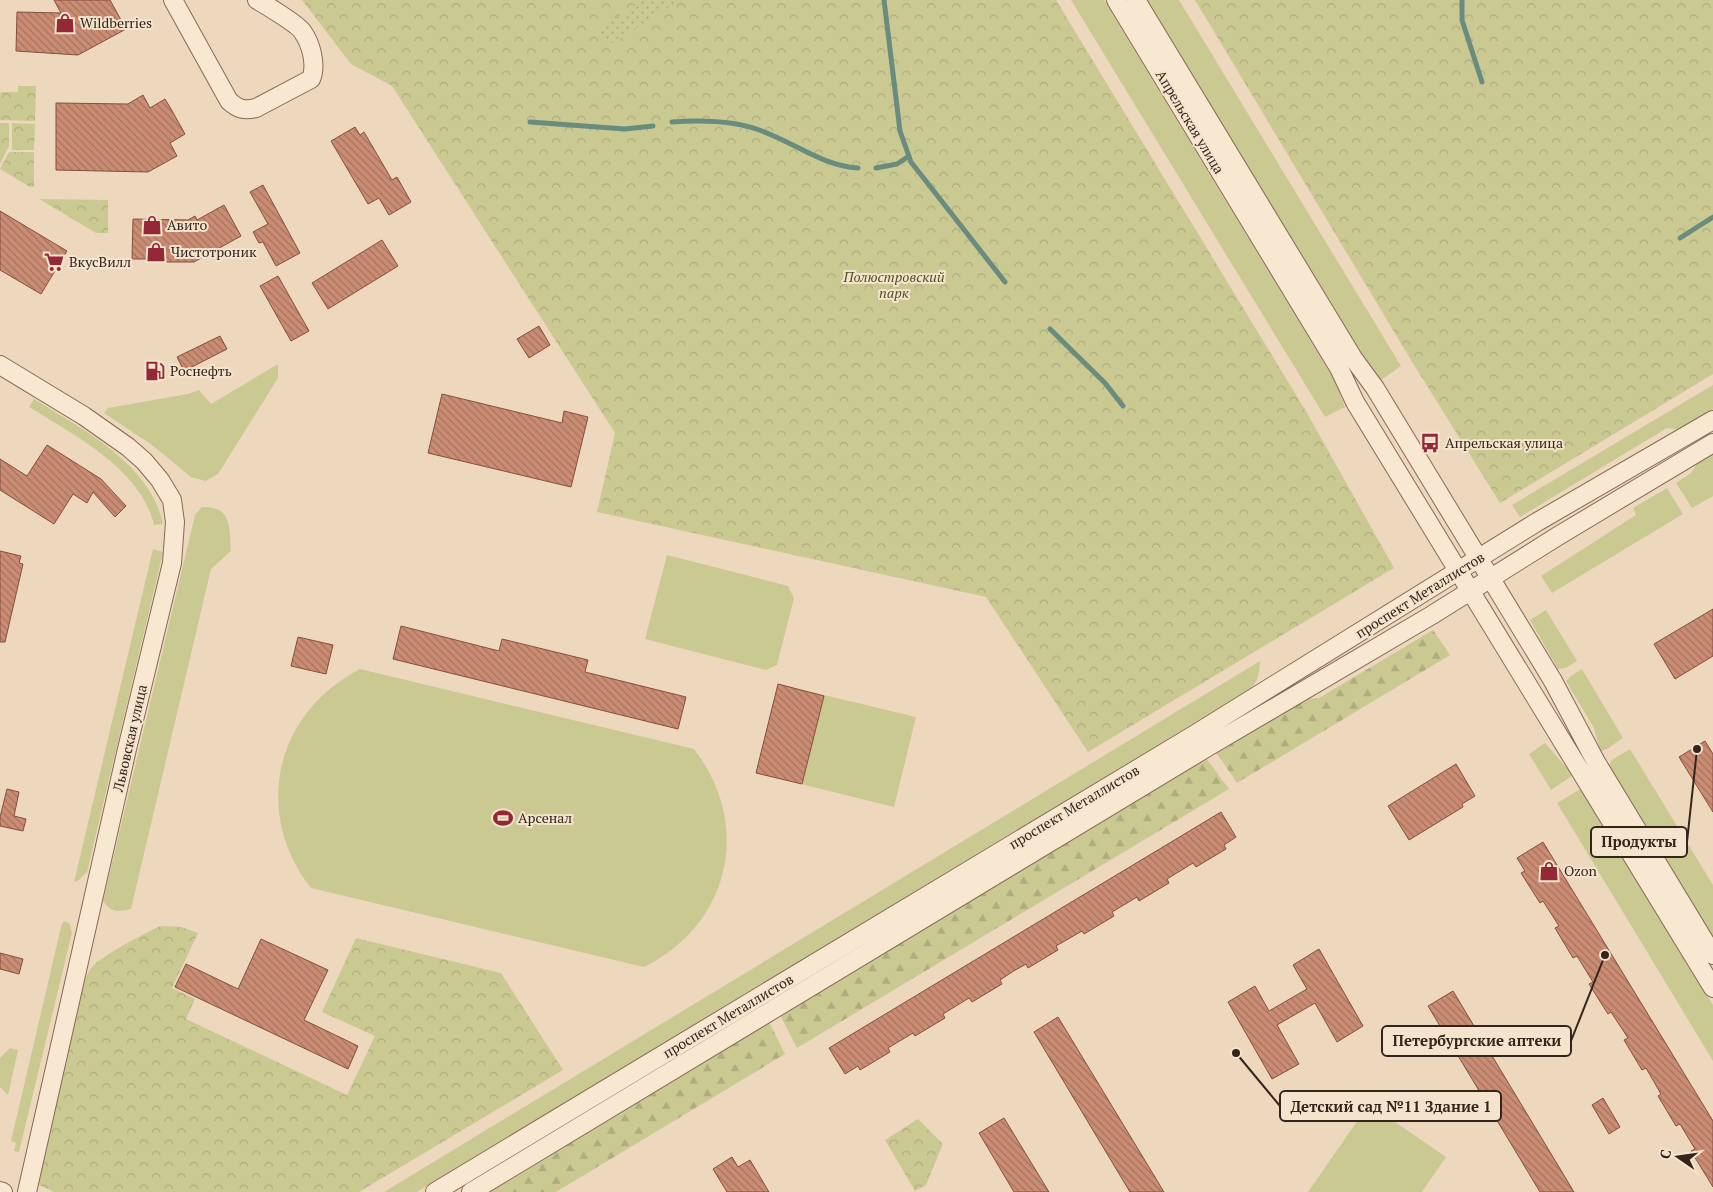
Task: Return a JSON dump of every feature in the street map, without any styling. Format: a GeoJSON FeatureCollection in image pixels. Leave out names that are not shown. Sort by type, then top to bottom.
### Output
{"type":"FeatureCollection","features":[{"type":"Feature","properties":{"kind":"street"},"geometry":{"type":"LineString","coordinates":[[173,0],[229,101],[237,108],[247,110],[256,108],[311,79],[314,65],[311,48],[302,30],[257,0]]}},
{"type":"Feature","properties":{"kind":"street","name":"Апрельская улица"},"geometry":{"type":"LineString","coordinates":[[1116,0],[1339,368],[1355,402],[1713,988]]}},
{"type":"Feature","properties":{"kind":"street","name":"Апрельская улица"},"geometry":{"type":"LineString","coordinates":[[1136,0],[1353,358],[1375,388],[1479,558],[1553,681],[1596,762],[1713,955]]}},
{"type":"Feature","properties":{"kind":"street","name":"Львовская улица"},"geometry":{"type":"LineString","coordinates":[[0,365],[84,416],[128,447],[144,461],[160,480],[172,500],[175,522],[172,563],[27,1192]]}},
{"type":"Feature","properties":{"kind":"street","name":"проспект Металлистов"},"geometry":{"type":"LineString","coordinates":[[434,1192],[1197,733],[1537,522],[1713,420]]}},
{"type":"Feature","properties":{"kind":"street","name":"проспект Металлистов"},"geometry":{"type":"LineString","coordinates":[[472,1192],[1713,443]]}},
{"type":"Feature","properties":{"kind":"green space","name":"Полюстровский парк"},"geometry":{"type":"Polygon","coordinates":[[[302,0],[1056,0],[1307,413],[1394,568],[1088,752],[986,597],[597,512],[615,433],[392,86],[351,64],[302,0]]]}},
{"type":"Feature","properties":{"kind":"green space"},"geometry":{"type":"Polygon","coordinates":[[[644,0],[680,0],[609,45],[598,29],[644,0]]]}},
{"type":"Feature","properties":{"kind":"green space"},"geometry":{"type":"Polygon","coordinates":[[[1071,0],[1104,0],[1335,381],[1345,407],[1325,417],[1071,0]]]}},
{"type":"Feature","properties":{"kind":"green space"},"geometry":{"type":"Polygon","coordinates":[[[1146,0],[1179,0],[1401,366],[1381,380],[1359,351],[1146,0]]]}},
{"type":"Feature","properties":{"kind":"green space"},"geometry":{"type":"Polygon","coordinates":[[[1195,0],[1713,0],[1713,374],[1500,503],[1411,360],[1195,0]]]}},
{"type":"Feature","properties":{"kind":"green space"},"geometry":{"type":"Polygon","coordinates":[[[18,86],[36,86],[35,121],[0,120],[1,92],[18,92],[18,86]]]}},
{"type":"Feature","properties":{"kind":"green space"},"geometry":{"type":"Polygon","coordinates":[[[0,123],[9,123],[9,146],[0,164],[0,123]]]}},
{"type":"Feature","properties":{"kind":"green space"},"geometry":{"type":"Polygon","coordinates":[[[12,123],[35,124],[34,150],[12,150],[12,123]]]}},
{"type":"Feature","properties":{"kind":"green space"},"geometry":{"type":"Polygon","coordinates":[[[9,152],[34,152],[34,187],[30,187],[0,169],[9,152]]]}},
{"type":"Feature","properties":{"kind":"green space"},"geometry":{"type":"Polygon","coordinates":[[[39,199],[108,200],[108,233],[96,233],[39,199]]]}},
{"type":"Feature","properties":{"kind":"green space"},"geometry":{"type":"Polygon","coordinates":[[[278,364],[278,378],[218,474],[206,481],[191,477],[152,445],[104,413],[108,408],[188,394],[199,390],[211,404],[278,364]]]}},
{"type":"Feature","properties":{"kind":"green space"},"geometry":{"type":"Polygon","coordinates":[[[1713,385],[1713,409],[1679,430],[1667,428],[1520,517],[1512,505],[1713,385]]]}},
{"type":"Feature","properties":{"kind":"green space"},"geometry":{"type":"Polygon","coordinates":[[[34,399],[112,450],[129,466],[144,483],[156,502],[163,524],[154,525],[147,505],[121,470],[85,442],[29,407],[34,399]]]}},
{"type":"Feature","properties":{"kind":"green space"},"geometry":{"type":"Polygon","coordinates":[[[1713,451],[1713,496],[1692,508],[1676,483],[1691,473],[1700,459],[1713,451]]]}},
{"type":"Feature","properties":{"kind":"green space"},"geometry":{"type":"Polygon","coordinates":[[[1667,488],[1683,514],[1552,593],[1541,576],[1636,515],[1633,508],[1667,488]]]}},
{"type":"Feature","properties":{"kind":"green space"},"geometry":{"type":"Polygon","coordinates":[[[202,507],[219,510],[224,514],[229,527],[231,551],[211,569],[131,909],[115,911],[109,908],[103,901],[195,515],[202,507]]]}},
{"type":"Feature","properties":{"kind":"green space"},"geometry":{"type":"Polygon","coordinates":[[[153,549],[163,552],[161,561],[87,872],[74,882],[153,549]]]}},
{"type":"Feature","properties":{"kind":"green space"},"geometry":{"type":"Polygon","coordinates":[[[667,555],[788,586],[794,598],[777,665],[766,670],[645,639],[667,555]]]}},
{"type":"Feature","properties":{"kind":"green space"},"geometry":{"type":"Polygon","coordinates":[[[1546,610],[1577,661],[1566,668],[1558,669],[1530,620],[1546,610]]]}},
{"type":"Feature","properties":{"kind":"green space"},"geometry":{"type":"Polygon","coordinates":[[[1433,630],[1450,655],[1237,783],[1216,752],[1304,699],[1319,698],[1433,630]]]}},
{"type":"Feature","properties":{"kind":"green space"},"geometry":{"type":"Polygon","coordinates":[[[1260,661],[1257,680],[1250,689],[417,1192],[384,1192],[1260,661]]]}},
{"type":"Feature","properties":{"kind":"green space","name":"Арсенал"},"geometry":{"type":"Polygon","coordinates":[[[360,669],[694,749],[712,778],[723,809],[727,840],[723,871],[713,900],[696,926],[673,949],[644,967],[311,888],[293,859],[282,828],[278,797],[282,766],[292,738],[308,711],[331,688],[360,669]]]}},
{"type":"Feature","properties":{"kind":"green space"},"geometry":{"type":"Polygon","coordinates":[[[1582,669],[1623,738],[1607,749],[1600,751],[1594,728],[1566,681],[1582,669]]]}},
{"type":"Feature","properties":{"kind":"green space"},"geometry":{"type":"Polygon","coordinates":[[[778,684],[916,717],[894,807],[756,773],[778,684]]]}},
{"type":"Feature","properties":{"kind":"green space"},"geometry":{"type":"Polygon","coordinates":[[[1545,743],[1573,775],[1551,790],[1529,754],[1545,743]]]}},
{"type":"Feature","properties":{"kind":"green space"},"geometry":{"type":"Polygon","coordinates":[[[1630,749],[1713,885],[1713,939],[1608,766],[1612,760],[1630,749]]]}},
{"type":"Feature","properties":{"kind":"green space"},"geometry":{"type":"Polygon","coordinates":[[[1206,758],[1229,789],[797,1048],[780,1015],[1206,758]]]}},
{"type":"Feature","properties":{"kind":"green space"},"geometry":{"type":"Polygon","coordinates":[[[1582,788],[1713,1005],[1713,1061],[1557,803],[1582,788]]]}},
{"type":"Feature","properties":{"kind":"green space"},"geometry":{"type":"Polygon","coordinates":[[[65,921],[70,924],[72,933],[19,1152],[14,1151],[16,1143],[11,1141],[62,923],[65,921]]]}},
{"type":"Feature","properties":{"kind":"green space"},"geometry":{"type":"Polygon","coordinates":[[[160,926],[181,927],[198,933],[172,988],[195,999],[186,1019],[347,1095],[375,1036],[322,1012],[356,938],[501,973],[563,1070],[359,1192],[54,1192],[35,1183],[83,984],[95,964],[126,944],[160,926]]]}},
{"type":"Feature","properties":{"kind":"green space"},"geometry":{"type":"Polygon","coordinates":[[[769,1022],[785,1054],[556,1192],[489,1192],[769,1022]]]}},
{"type":"Feature","properties":{"kind":"green space"},"geometry":{"type":"Polygon","coordinates":[[[10,1048],[18,1050],[8,1095],[0,1087],[0,1058],[10,1048]]]}},
{"type":"Feature","properties":{"kind":"green space"},"geometry":{"type":"Polygon","coordinates":[[[1369,1104],[1446,1157],[1422,1192],[1308,1192],[1369,1104]]]}},
{"type":"Feature","properties":{"kind":"green space"},"geometry":{"type":"Polygon","coordinates":[[[918,1119],[943,1144],[926,1185],[915,1191],[885,1140],[918,1119]]]}},
{"type":"Feature","properties":{"kind":"building"},"geometry":{"type":"Polygon","coordinates":[[[54,0],[110,0],[126,29],[78,55],[16,51],[17,12],[61,13],[54,0]]]}},
{"type":"Feature","properties":{"kind":"building"},"geometry":{"type":"Polygon","coordinates":[[[143,95],[150,108],[165,99],[185,134],[170,143],[177,156],[148,172],[56,170],[56,103],[128,104],[143,95]]]}},
{"type":"Feature","properties":{"kind":"building"},"geometry":{"type":"Polygon","coordinates":[[[355,127],[360,135],[364,132],[392,180],[397,177],[411,202],[389,215],[379,198],[368,204],[331,141],[355,127]]]}},
{"type":"Feature","properties":{"kind":"building"},"geometry":{"type":"Polygon","coordinates":[[[263,185],[300,253],[276,266],[263,242],[259,243],[253,232],[268,224],[250,192],[263,185]]]}},
{"type":"Feature","properties":{"kind":"building"},"geometry":{"type":"Polygon","coordinates":[[[224,205],[241,236],[194,262],[156,262],[156,259],[132,259],[133,219],[188,220],[195,216],[197,220],[224,205]]]}},
{"type":"Feature","properties":{"kind":"building"},"geometry":{"type":"Polygon","coordinates":[[[0,211],[67,251],[41,294],[0,270],[0,211]]]}},
{"type":"Feature","properties":{"kind":"building"},"geometry":{"type":"Polygon","coordinates":[[[382,240],[398,266],[328,309],[312,283],[382,240]]]}},
{"type":"Feature","properties":{"kind":"building"},"geometry":{"type":"Polygon","coordinates":[[[278,276],[309,331],[291,341],[260,286],[278,276]]]}},
{"type":"Feature","properties":{"kind":"building"},"geometry":{"type":"Polygon","coordinates":[[[539,326],[550,345],[529,358],[517,339],[539,326]]]}},
{"type":"Feature","properties":{"kind":"building"},"geometry":{"type":"Polygon","coordinates":[[[220,336],[227,349],[184,371],[177,357],[220,336]]]}},
{"type":"Feature","properties":{"kind":"building"},"geometry":{"type":"Polygon","coordinates":[[[442,394],[562,423],[564,411],[588,417],[571,487],[428,453],[442,394]]]}},
{"type":"Feature","properties":{"kind":"building"},"geometry":{"type":"Polygon","coordinates":[[[47,445],[101,479],[126,506],[115,517],[93,492],[87,503],[73,494],[54,524],[0,490],[0,459],[27,476],[47,445]]]}},
{"type":"Feature","properties":{"kind":"building"},"geometry":{"type":"Polygon","coordinates":[[[0,551],[21,556],[19,563],[23,564],[5,642],[0,642],[0,551]]]}},
{"type":"Feature","properties":{"kind":"building"},"geometry":{"type":"Polygon","coordinates":[[[1713,609],[1713,656],[1675,679],[1654,644],[1713,609]]]}},
{"type":"Feature","properties":{"kind":"building"},"geometry":{"type":"Polygon","coordinates":[[[401,626],[499,651],[502,639],[588,660],[585,672],[686,697],[678,729],[393,659],[401,626]]]}},
{"type":"Feature","properties":{"kind":"building"},"geometry":{"type":"Polygon","coordinates":[[[298,637],[333,645],[326,674],[291,666],[298,637]]]}},
{"type":"Feature","properties":{"kind":"building"},"geometry":{"type":"Polygon","coordinates":[[[778,684],[824,696],[802,784],[756,773],[778,684]]]}},
{"type":"Feature","properties":{"kind":"building"},"geometry":{"type":"Polygon","coordinates":[[[1705,741],[1713,754],[1713,812],[1679,757],[1705,741]]]}},
{"type":"Feature","properties":{"kind":"building"},"geometry":{"type":"Polygon","coordinates":[[[1456,764],[1475,796],[1462,804],[1463,807],[1409,840],[1388,806],[1456,764]]]}},
{"type":"Feature","properties":{"kind":"building"},"geometry":{"type":"Polygon","coordinates":[[[7,789],[19,792],[14,816],[26,819],[23,831],[0,826],[0,817],[7,789]]]}},
{"type":"Feature","properties":{"kind":"building"},"geometry":{"type":"Polygon","coordinates":[[[1221,812],[1236,837],[1224,845],[1226,849],[1196,867],[1193,863],[1167,879],[1169,883],[1139,901],[1137,897],[1112,912],[1114,916],[1084,934],[1082,931],[1056,946],[1058,950],[1028,968],[1026,964],[1012,972],[1000,980],[1002,984],[972,1002],[969,998],[943,1014],[945,1018],[915,1036],[913,1033],[888,1048],[890,1052],[860,1070],[858,1066],[845,1074],[829,1048],[1221,812]]]}},
{"type":"Feature","properties":{"kind":"building"},"geometry":{"type":"Polygon","coordinates":[[[1543,842],[1713,1121],[1713,1187],[1691,1151],[1695,1149],[1680,1124],[1676,1126],[1658,1096],[1661,1094],[1646,1068],[1642,1070],[1624,1040],[1628,1038],[1611,1012],[1608,1014],[1589,984],[1593,982],[1577,956],[1573,958],[1555,928],[1559,926],[1543,901],[1540,903],[1521,873],[1525,871],[1517,858],[1543,842]]]}},
{"type":"Feature","properties":{"kind":"building"},"geometry":{"type":"Polygon","coordinates":[[[261,939],[328,970],[304,1020],[358,1046],[348,1069],[175,987],[186,964],[238,989],[261,939]]]}},
{"type":"Feature","properties":{"kind":"building"},"geometry":{"type":"Polygon","coordinates":[[[1319,949],[1363,1026],[1337,1042],[1315,1003],[1277,1025],[1299,1064],[1272,1079],[1228,1002],[1255,986],[1269,1011],[1307,989],[1293,965],[1319,949]]]}},
{"type":"Feature","properties":{"kind":"building"},"geometry":{"type":"Polygon","coordinates":[[[0,953],[23,959],[19,974],[0,969],[0,953]]]}},
{"type":"Feature","properties":{"kind":"building"},"geometry":{"type":"Polygon","coordinates":[[[1453,991],[1574,1192],[1540,1192],[1428,1006],[1453,991]]]}},
{"type":"Feature","properties":{"kind":"building"},"geometry":{"type":"Polygon","coordinates":[[[1058,1017],[1164,1192],[1130,1192],[1034,1032],[1058,1017]]]}},
{"type":"Feature","properties":{"kind":"building"},"geometry":{"type":"Polygon","coordinates":[[[1603,1098],[1620,1127],[1609,1134],[1592,1105],[1603,1098]]]}},
{"type":"Feature","properties":{"kind":"building"},"geometry":{"type":"Polygon","coordinates":[[[1004,1118],[1049,1192],[1014,1192],[979,1133],[1004,1118]]]}},
{"type":"Feature","properties":{"kind":"building"},"geometry":{"type":"Polygon","coordinates":[[[732,1157],[738,1167],[750,1160],[769,1192],[727,1192],[713,1169],[732,1157]]]}},
{"type":"Feature","properties":{"kind":"waterway"},"geometry":{"type":"LineString","coordinates":[[884,0],[900,131],[911,162],[1005,282]]}},
{"type":"Feature","properties":{"kind":"waterway"},"geometry":{"type":"LineString","coordinates":[[1462,0],[1462,20],[1482,82]]}},
{"type":"Feature","properties":{"kind":"waterway"},"geometry":{"type":"LineString","coordinates":[[530,122],[625,129],[653,126]]}},
{"type":"Feature","properties":{"kind":"waterway"},"geometry":{"type":"LineString","coordinates":[[672,122],[717,122],[751,127],[821,159],[858,168]]}},
{"type":"Feature","properties":{"kind":"waterway"},"geometry":{"type":"LineString","coordinates":[[876,168],[897,164],[909,156]]}},
{"type":"Feature","properties":{"kind":"waterway"},"geometry":{"type":"LineString","coordinates":[[1680,238],[1713,217]]}},
{"type":"Feature","properties":{"kind":"waterway"},"geometry":{"type":"LineString","coordinates":[[1050,329],[1105,383],[1123,406]]}},
{"type":"Feature","properties":{"kind":"place","name":"Wildberries"},"geometry":{"type":"Point","coordinates":[65,23]}},
{"type":"Feature","properties":{"kind":"place","name":"Авито"},"geometry":{"type":"Point","coordinates":[152,225]}},
{"type":"Feature","properties":{"kind":"place","name":"Чистотроник"},"geometry":{"type":"Point","coordinates":[156,252]}},
{"type":"Feature","properties":{"kind":"place","name":"ВкусВилл"},"geometry":{"type":"Point","coordinates":[54,262]}},
{"type":"Feature","properties":{"kind":"place","name":"Роснефть"},"geometry":{"type":"Point","coordinates":[155,371]}},
{"type":"Feature","properties":{"kind":"place","name":"Апрельская улица"},"geometry":{"type":"Point","coordinates":[1430,443]}},
{"type":"Feature","properties":{"kind":"place","name":"Продукты"},"geometry":{"type":"Point","coordinates":[1697,749]}},
{"type":"Feature","properties":{"kind":"place","name":"Арсенал"},"geometry":{"type":"Point","coordinates":[503,818]}},
{"type":"Feature","properties":{"kind":"place","name":"Ozon"},"geometry":{"type":"Point","coordinates":[1549,871]}},
{"type":"Feature","properties":{"kind":"place","name":"Петербургские аптеки"},"geometry":{"type":"Point","coordinates":[1605,955]}},
{"type":"Feature","properties":{"kind":"place","name":"Детский сад №11 Здание 1"},"geometry":{"type":"Point","coordinates":[1236,1053]}}]}
